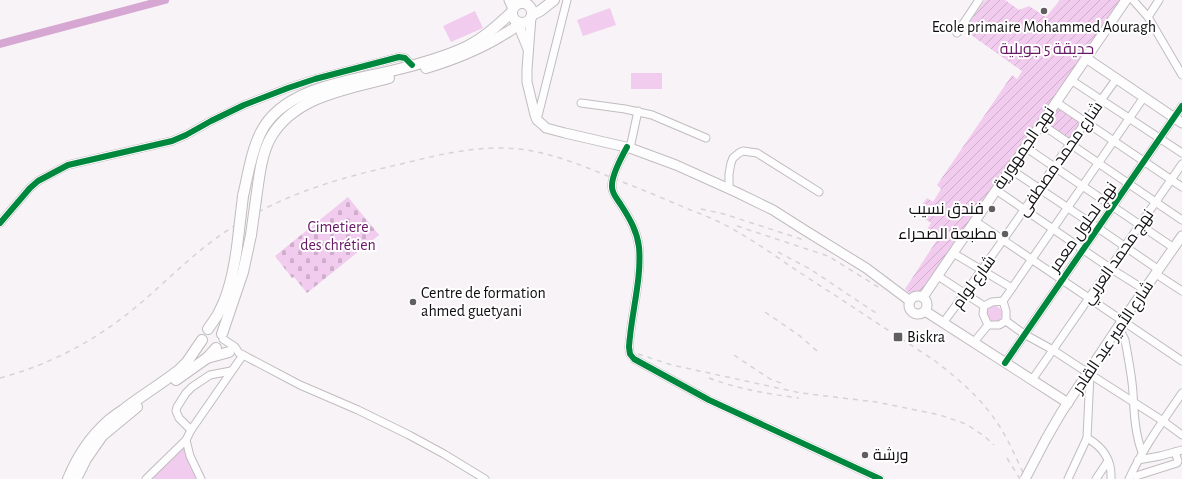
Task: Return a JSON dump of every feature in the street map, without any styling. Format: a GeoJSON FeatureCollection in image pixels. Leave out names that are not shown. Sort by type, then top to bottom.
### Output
{"type":"FeatureCollection","features":[{"type":"Feature","properties":{"kind":"highway"},"geometry":{"type":"LineString","coordinates":[[76,479],[86,459],[102,436],[138,406],[207,358],[222,342],[243,272],[251,235],[260,171],[271,137],[279,126],[296,111],[307,104],[334,93],[450,61],[488,44],[514,28],[519,23],[528,22],[532,16],[554,0]]}},
{"type":"Feature","properties":{"kind":"highway"},"geometry":{"type":"LineString","coordinates":[[68,479],[81,454],[97,432],[109,420],[179,370],[187,362],[202,340],[205,331],[220,312],[226,298],[233,273],[243,196],[256,145],[261,131],[280,109],[303,95],[332,84],[412,66],[466,47],[498,26],[511,7],[517,4],[525,2],[530,7],[532,16]]}},
{"type":"Feature","properties":{"kind":"highway"},"geometry":{"type":"LineString","coordinates":[[511,7],[513,17],[519,23]]}},
{"type":"Feature","properties":{"kind":"highway"},"geometry":{"type":"LineString","coordinates":[[208,329],[216,328],[223,336]]}},
{"type":"Feature","properties":{"kind":"highway"},"geometry":{"type":"LineString","coordinates":[[202,340],[209,348],[217,348]]}},
{"type":"Feature","properties":{"kind":"highway"},"geometry":{"type":"LineString","coordinates":[[207,358],[237,353]]}},
{"type":"Feature","properties":{"kind":"main road","name":"نهج الجمهورية"},"geometry":{"type":"LineString","coordinates":[[923,298],[1126,0]]}},
{"type":"Feature","properties":{"kind":"main road"},"geometry":{"type":"LineString","coordinates":[[532,16],[528,50],[527,82],[537,120],[546,128],[565,134],[628,147],[676,165],[774,210],[866,268],[910,300]]}},
{"type":"Feature","properties":{"kind":"main road"},"geometry":{"type":"LineString","coordinates":[[519,23],[528,50]]}},
{"type":"Feature","properties":{"kind":"main road"},"geometry":{"type":"LineString","coordinates":[[1086,58],[1182,123]]}},
{"type":"Feature","properties":{"kind":"main road","name":"شارع الأمير عبد القادر"},"geometry":{"type":"LineString","coordinates":[[1025,479],[1046,439],[1068,403],[1116,330],[1182,236]]}},
{"type":"Feature","properties":{"kind":"main road"},"geometry":{"type":"LineString","coordinates":[[917,296],[923,298],[927,302],[925,311],[920,314],[912,312],[909,306],[910,300],[917,296]]}},
{"type":"Feature","properties":{"kind":"main road"},"geometry":{"type":"LineString","coordinates":[[925,311],[1068,403]]}},
{"type":"Feature","properties":{"kind":"street"},"geometry":{"type":"LineString","coordinates":[[537,120],[567,0]]}},
{"type":"Feature","properties":{"kind":"street"},"geometry":{"type":"LineString","coordinates":[[956,33],[979,0]]}},
{"type":"Feature","properties":{"kind":"street"},"geometry":{"type":"LineString","coordinates":[[1133,0],[1148,16],[1182,75]]}},
{"type":"Feature","properties":{"kind":"street"},"geometry":{"type":"LineString","coordinates":[[1148,16],[1159,0]]}},
{"type":"Feature","properties":{"kind":"street"},"geometry":{"type":"LineString","coordinates":[[0,223],[30,188],[38,181],[68,165],[178,138],[244,106],[315,79],[399,57],[405,58],[412,66]]}},
{"type":"Feature","properties":{"kind":"street","name":"شارع محمد مصطفى"},"geometry":{"type":"LineString","coordinates":[[1004,240],[1069,144],[1117,78]]}},
{"type":"Feature","properties":{"kind":"street"},"geometry":{"type":"LineString","coordinates":[[1071,80],[1182,153]]}},
{"type":"Feature","properties":{"kind":"street"},"geometry":{"type":"LineString","coordinates":[[530,96],[536,101],[543,99]]}},
{"type":"Feature","properties":{"kind":"street"},"geometry":{"type":"LineString","coordinates":[[1003,302],[1144,97]]}},
{"type":"Feature","properties":{"kind":"street"},"geometry":{"type":"LineString","coordinates":[[1056,102],[1182,187]]}},
{"type":"Feature","properties":{"kind":"street"},"geometry":{"type":"LineString","coordinates":[[581,103],[638,112],[666,120],[706,138]]}},
{"type":"Feature","properties":{"kind":"street","name":"نهج لحلول معمر"},"geometry":{"type":"LineString","coordinates":[[1006,363],[1024,334],[1182,106]]}},
{"type":"Feature","properties":{"kind":"street"},"geometry":{"type":"LineString","coordinates":[[638,112],[628,147],[613,178],[612,186],[615,195],[635,229],[639,246],[639,273],[629,347],[630,354],[634,359],[709,400],[880,479]]}},
{"type":"Feature","properties":{"kind":"street"},"geometry":{"type":"LineString","coordinates":[[1041,124],[1182,220]]}},
{"type":"Feature","properties":{"kind":"street"},"geometry":{"type":"LineString","coordinates":[[1025,147],[1174,248]]}},
{"type":"Feature","properties":{"kind":"street"},"geometry":{"type":"LineString","coordinates":[[729,189],[731,163],[733,158],[743,151],[757,153],[818,192]]}},
{"type":"Feature","properties":{"kind":"street","name":"نهج محمد العربي"},"geometry":{"type":"LineString","coordinates":[[1032,380],[1182,164]]}},
{"type":"Feature","properties":{"kind":"street"},"geometry":{"type":"LineString","coordinates":[[1010,169],[1125,247],[1182,292]]}},
{"type":"Feature","properties":{"kind":"street"},"geometry":{"type":"LineString","coordinates":[[996,190],[1083,250],[1145,290]]}},
{"type":"Feature","properties":{"kind":"street"},"geometry":{"type":"LineString","coordinates":[[975,220],[1182,361]]}},
{"type":"Feature","properties":{"kind":"street","name":"شارع لوام"},"geometry":{"type":"LineString","coordinates":[[944,323],[1004,240]]}},
{"type":"Feature","properties":{"kind":"street"},"geometry":{"type":"LineString","coordinates":[[953,253],[1012,288]]}},
{"type":"Feature","properties":{"kind":"street"},"geometry":{"type":"LineString","coordinates":[[938,276],[984,306]]}},
{"type":"Feature","properties":{"kind":"street"},"geometry":{"type":"LineString","coordinates":[[984,306],[992,302],[1003,302]]}},
{"type":"Feature","properties":{"kind":"street"},"geometry":{"type":"LineString","coordinates":[[1003,302],[1006,311],[1006,320]]}},
{"type":"Feature","properties":{"kind":"street"},"geometry":{"type":"LineString","coordinates":[[984,306],[983,314],[988,325]]}},
{"type":"Feature","properties":{"kind":"street"},"geometry":{"type":"LineString","coordinates":[[1006,320],[1024,334],[1053,350],[1163,421],[1182,436]]}},
{"type":"Feature","properties":{"kind":"street"},"geometry":{"type":"LineString","coordinates":[[988,325],[999,325],[1006,320]]}},
{"type":"Feature","properties":{"kind":"street"},"geometry":{"type":"LineString","coordinates":[[974,342],[988,325]]}},
{"type":"Feature","properties":{"kind":"street"},"geometry":{"type":"LineString","coordinates":[[1116,330],[1122,334],[1124,340],[1131,381],[1138,440],[1142,452]]}},
{"type":"Feature","properties":{"kind":"street"},"geometry":{"type":"LineString","coordinates":[[146,479],[186,440],[231,371],[237,353],[235,347],[223,336]]}},
{"type":"Feature","properties":{"kind":"street"},"geometry":{"type":"LineString","coordinates":[[217,348],[237,353],[300,385],[358,410],[444,454],[485,479]]}},
{"type":"Feature","properties":{"kind":"street"},"geometry":{"type":"LineString","coordinates":[[192,430],[179,418],[176,411],[186,393],[210,375],[231,371]]}},
{"type":"Feature","properties":{"kind":"street"},"geometry":{"type":"LineString","coordinates":[[1072,478],[1087,438],[1089,373]]}},
{"type":"Feature","properties":{"kind":"street"},"geometry":{"type":"LineString","coordinates":[[1134,477],[1138,460],[1142,452],[1182,393]]}},
{"type":"Feature","properties":{"kind":"street"},"geometry":{"type":"LineString","coordinates":[[1087,438],[1099,446],[1111,467],[1112,479]]}},
{"type":"Feature","properties":{"kind":"street"},"geometry":{"type":"LineString","coordinates":[[186,440],[190,456],[201,479]]}},
{"type":"Feature","properties":{"kind":"street"},"geometry":{"type":"LineString","coordinates":[[1134,477],[1177,463],[1179,451],[1138,460]]}},
{"type":"Feature","properties":{"kind":"street"},"geometry":{"type":"LineString","coordinates":[[1096,479],[1108,461]]}},
{"type":"Feature","properties":{"kind":"green space","name":"حديقة 5 جويلية"},"geometry":{"type":"Polygon","coordinates":[[[985,0],[1005,0],[1019,10],[1029,6],[1046,17],[1060,0],[1120,0],[922,292],[913,294],[905,289],[937,240],[925,233],[931,223],[916,213],[927,198],[933,202],[941,189],[937,185],[1012,75],[1017,79],[1022,71],[967,32],[966,27],[985,0]]]}},
{"type":"Feature","properties":{"kind":"green space"},"geometry":{"type":"Polygon","coordinates":[[[610,8],[616,25],[583,36],[577,20],[610,8]]]}},
{"type":"Feature","properties":{"kind":"green space"},"geometry":{"type":"Polygon","coordinates":[[[475,11],[483,28],[451,42],[443,26],[475,11]]]}},
{"type":"Feature","properties":{"kind":"green space"},"geometry":{"type":"Polygon","coordinates":[[[631,73],[662,73],[662,89],[631,89],[631,73]]]}},
{"type":"Feature","properties":{"kind":"green space"},"geometry":{"type":"Polygon","coordinates":[[[1057,105],[1082,123],[1069,141],[1044,124],[1057,105]]]}},
{"type":"Feature","properties":{"kind":"green space","name":"Cimetiere des chrétien"},"geometry":{"type":"Polygon","coordinates":[[[348,197],[379,235],[307,293],[294,277],[292,278],[275,256],[348,197]]]}},
{"type":"Feature","properties":{"kind":"green space"},"geometry":{"type":"Polygon","coordinates":[[[994,306],[1000,308],[1002,314],[1000,320],[994,322],[988,320],[986,314],[988,308],[994,306]]]}},
{"type":"Feature","properties":{"kind":"green space"},"geometry":{"type":"Polygon","coordinates":[[[183,447],[186,447],[193,472],[197,479],[149,479],[183,447]]]}},
{"type":"Feature","properties":{"kind":"waterway"},"geometry":{"type":"LineString","coordinates":[[0,44],[165,0]]}},
{"type":"Feature","properties":{"kind":"railway"},"geometry":{"type":"LineString","coordinates":[[0,378],[58,357],[94,337],[127,314],[195,255],[228,230],[284,200],[323,185],[363,173],[428,157],[473,149],[520,149],[551,155],[641,189],[706,216],[736,231],[761,247],[935,361],[962,383],[979,399],[1000,427],[1011,446],[1026,479]]}},
{"type":"Feature","properties":{"kind":"railway"},"geometry":{"type":"LineString","coordinates":[[701,209],[724,214],[804,240]]}},
{"type":"Feature","properties":{"kind":"railway"},"geometry":{"type":"LineString","coordinates":[[737,226],[828,256],[883,290]]}},
{"type":"Feature","properties":{"kind":"railway"},"geometry":{"type":"LineString","coordinates":[[778,252],[810,269],[876,313]]}},
{"type":"Feature","properties":{"kind":"railway"},"geometry":{"type":"LineString","coordinates":[[765,312],[800,336],[817,351]]}},
{"type":"Feature","properties":{"kind":"railway"},"geometry":{"type":"LineString","coordinates":[[638,354],[672,365],[801,393],[876,402],[940,415],[966,424],[994,445]]}},
{"type":"Feature","properties":{"kind":"railway"},"geometry":{"type":"LineString","coordinates":[[734,355],[770,379],[786,385]]}},
{"type":"Feature","properties":{"kind":"railway"},"geometry":{"type":"LineString","coordinates":[[709,378],[753,391],[799,398]]}},
{"type":"Feature","properties":{"kind":"railway"},"geometry":{"type":"LineString","coordinates":[[1007,458],[1020,479]]}},
{"type":"Feature","properties":{"kind":"cycle path"},"geometry":{"type":"LineString","coordinates":[[0,223],[30,188],[38,181],[68,165],[172,141],[244,105],[315,79],[399,57],[405,58],[412,65]]}},
{"type":"Feature","properties":{"kind":"cycle path"},"geometry":{"type":"LineString","coordinates":[[1005,363],[1182,106]]}},
{"type":"Feature","properties":{"kind":"cycle path"},"geometry":{"type":"LineString","coordinates":[[627,147],[615,172],[612,190],[633,225],[639,247],[640,259],[638,284],[630,335],[630,354],[634,359],[709,400],[880,479]]}},
{"type":"Feature","properties":{"kind":"place","name":"Ecole primaire Mohammed Aouragh"},"geometry":{"type":"Point","coordinates":[1044,11]}},
{"type":"Feature","properties":{"kind":"place","name":"فندق نسيب"},"geometry":{"type":"Point","coordinates":[992,209]}},
{"type":"Feature","properties":{"kind":"place","name":"مطبعة الصحراء"},"geometry":{"type":"Point","coordinates":[1005,234]}},
{"type":"Feature","properties":{"kind":"place","name":"Centre de formation ahmed guetyani"},"geometry":{"type":"Point","coordinates":[413,302]}},
{"type":"Feature","properties":{"kind":"place","name":"Biskra"},"geometry":{"type":"Point","coordinates":[898,337]}},
{"type":"Feature","properties":{"kind":"place","name":"ورشة"},"geometry":{"type":"Point","coordinates":[865,455]}}]}
